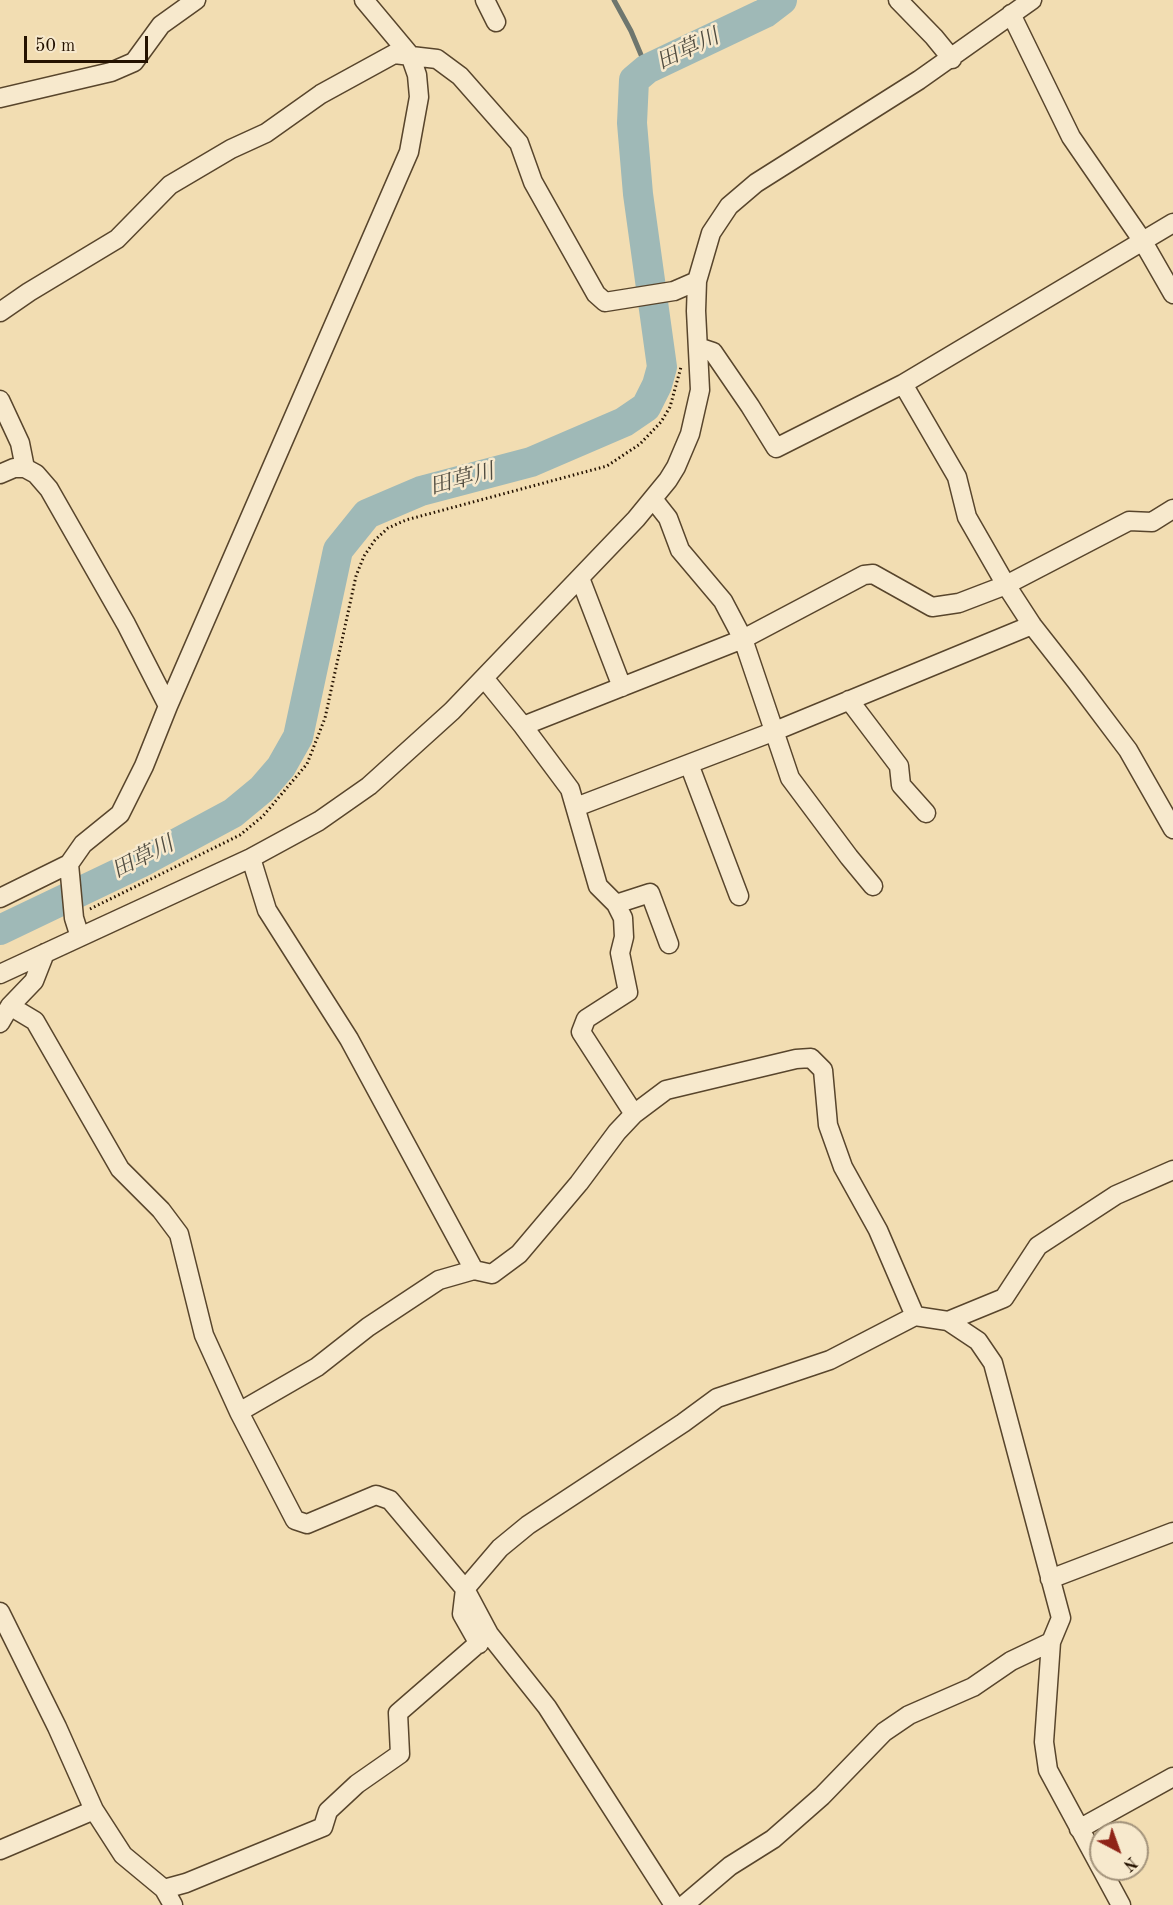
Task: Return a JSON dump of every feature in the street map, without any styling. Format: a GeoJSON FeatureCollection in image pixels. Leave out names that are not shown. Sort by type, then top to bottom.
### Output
{"type":"FeatureCollection","features":[{"type":"Feature","properties":{"kind":"street"},"geometry":{"type":"LineString","coordinates":[[0,98],[111,72],[134,62],[161,26],[195,0]]}},
{"type":"Feature","properties":{"kind":"street"},"geometry":{"type":"LineString","coordinates":[[0,898],[69,864],[83,844],[120,814],[144,766],[409,152],[419,97],[417,75],[410,54],[364,0]]}},
{"type":"Feature","properties":{"kind":"street"},"geometry":{"type":"LineString","coordinates":[[485,0],[496,22]]}},
{"type":"Feature","properties":{"kind":"street"},"geometry":{"type":"LineString","coordinates":[[898,0],[952,58]]}},
{"type":"Feature","properties":{"kind":"street"},"geometry":{"type":"LineString","coordinates":[[0,974],[251,858],[319,821],[369,786],[408,752],[484,678],[580,578],[653,499],[676,467],[690,434],[700,390],[698,281],[711,233],[729,206],[756,183],[952,58],[1011,8],[1032,0]]}},
{"type":"Feature","properties":{"kind":"street"},"geometry":{"type":"LineString","coordinates":[[1011,8],[1071,137],[1142,240],[1173,294]]}},
{"type":"Feature","properties":{"kind":"street"},"geometry":{"type":"LineString","coordinates":[[0,312],[29,291],[117,239],[170,184],[231,149],[266,133],[321,94],[394,54],[410,54],[437,59],[460,76],[519,142],[533,182],[596,294],[605,302],[674,291],[698,281]]}},
{"type":"Feature","properties":{"kind":"street"},"geometry":{"type":"LineString","coordinates":[[698,347],[712,352],[776,448],[903,384],[1173,223]]}},
{"type":"Feature","properties":{"kind":"street"},"geometry":{"type":"LineString","coordinates":[[903,384],[957,477],[967,518],[1006,585],[1032,625],[1128,750],[1173,829]]}},
{"type":"Feature","properties":{"kind":"street"},"geometry":{"type":"LineString","coordinates":[[0,400],[20,443],[25,468]]}},
{"type":"Feature","properties":{"kind":"street"},"geometry":{"type":"LineString","coordinates":[[0,474],[14,468],[25,468],[36,474],[49,489],[126,624],[168,706]]}},
{"type":"Feature","properties":{"kind":"street"},"geometry":{"type":"LineString","coordinates":[[653,499],[668,518],[680,550],[723,601],[742,639],[790,778],[873,886]]}},
{"type":"Feature","properties":{"kind":"street"},"geometry":{"type":"LineString","coordinates":[[523,726],[742,639],[864,575],[873,574],[932,607],[959,603],[1006,585],[1129,521],[1152,522],[1173,509]]}},
{"type":"Feature","properties":{"kind":"street"},"geometry":{"type":"LineString","coordinates":[[580,578],[622,687]]}},
{"type":"Feature","properties":{"kind":"street"},"geometry":{"type":"LineString","coordinates":[[576,807],[775,731],[1032,625]]}},
{"type":"Feature","properties":{"kind":"street"},"geometry":{"type":"LineString","coordinates":[[484,678],[570,789],[598,885],[616,904],[623,918],[624,937],[620,953],[627,993],[586,1018],[581,1032],[634,1114]]}},
{"type":"Feature","properties":{"kind":"street"},"geometry":{"type":"LineString","coordinates":[[849,700],[899,766],[901,785],[926,813]]}},
{"type":"Feature","properties":{"kind":"street"},"geometry":{"type":"LineString","coordinates":[[689,764],[739,896]]}},
{"type":"Feature","properties":{"kind":"street"},"geometry":{"type":"LineString","coordinates":[[251,858],[267,909],[350,1039],[474,1270]]}},
{"type":"Feature","properties":{"kind":"street"},"geometry":{"type":"LineString","coordinates":[[69,864],[74,918],[80,937]]}},
{"type":"Feature","properties":{"kind":"street"},"geometry":{"type":"LineString","coordinates":[[616,904],[650,892],[669,944]]}},
{"type":"Feature","properties":{"kind":"street"},"geometry":{"type":"LineString","coordinates":[[0,1023],[10,1006],[34,981],[45,953]]}},
{"type":"Feature","properties":{"kind":"street"},"geometry":{"type":"LineString","coordinates":[[10,1006],[35,1021],[120,1169],[161,1209],[179,1234],[204,1335],[239,1412],[295,1520],[307,1524],[376,1495],[390,1500],[465,1589],[484,1639],[547,1707],[674,1905]]}},
{"type":"Feature","properties":{"kind":"street"},"geometry":{"type":"LineString","coordinates":[[239,1412],[317,1367],[368,1327],[439,1280],[474,1270],[492,1274],[519,1254],[579,1183],[617,1132],[634,1114],[666,1090],[796,1059],[811,1058],[823,1070],[828,1125],[843,1167],[878,1230],[915,1316]]}},
{"type":"Feature","properties":{"kind":"street"},"geometry":{"type":"LineString","coordinates":[[948,1321],[1004,1298],[1038,1246],[1116,1195],[1173,1170]]}},
{"type":"Feature","properties":{"kind":"street"},"geometry":{"type":"LineString","coordinates":[[465,1589],[500,1548],[528,1525],[717,1398],[830,1360],[915,1316],[948,1321],[978,1341],[993,1363],[1061,1618],[1051,1642],[1044,1742],[1048,1770],[1121,1905]]}},
{"type":"Feature","properties":{"kind":"street"},"geometry":{"type":"LineString","coordinates":[[1050,1579],[1173,1532]]}},
{"type":"Feature","properties":{"kind":"street"},"geometry":{"type":"LineString","coordinates":[[0,1612],[57,1726],[94,1810],[123,1855],[169,1897],[186,1883],[323,1827],[328,1811],[357,1784],[400,1754],[398,1713],[484,1639]]}},
{"type":"Feature","properties":{"kind":"street"},"geometry":{"type":"LineString","coordinates":[[684,1905],[730,1866],[773,1839],[822,1796],[884,1732],[909,1715],[973,1688],[1011,1661],[1051,1642]]}},
{"type":"Feature","properties":{"kind":"street"},"geometry":{"type":"LineString","coordinates":[[1079,1828],[1173,1777]]}},
{"type":"Feature","properties":{"kind":"street"},"geometry":{"type":"LineString","coordinates":[[0,1850],[94,1810]]}},
{"type":"Feature","properties":{"kind":"path"},"geometry":{"type":"LineString","coordinates":[[74,918],[240,835],[263,816],[307,764],[325,718],[356,576],[364,556],[375,540],[388,528],[406,519],[607,466],[629,453],[661,422],[670,407],[684,356],[698,347]]}},
{"type":"Feature","properties":{"kind":"waterway"},"geometry":{"type":"LineString","coordinates":[[614,0],[631,31],[647,69]]}},
{"type":"Feature","properties":{"kind":"waterway","name":"田草川"},"geometry":{"type":"LineString","coordinates":[[0,930],[140,863],[233,813],[262,789],[281,767],[298,737],[338,550],[367,514],[421,491],[531,462],[624,422],[646,407],[657,385],[662,367],[638,194],[632,123],[634,80],[647,69],[765,13],[782,0]]}}]}
